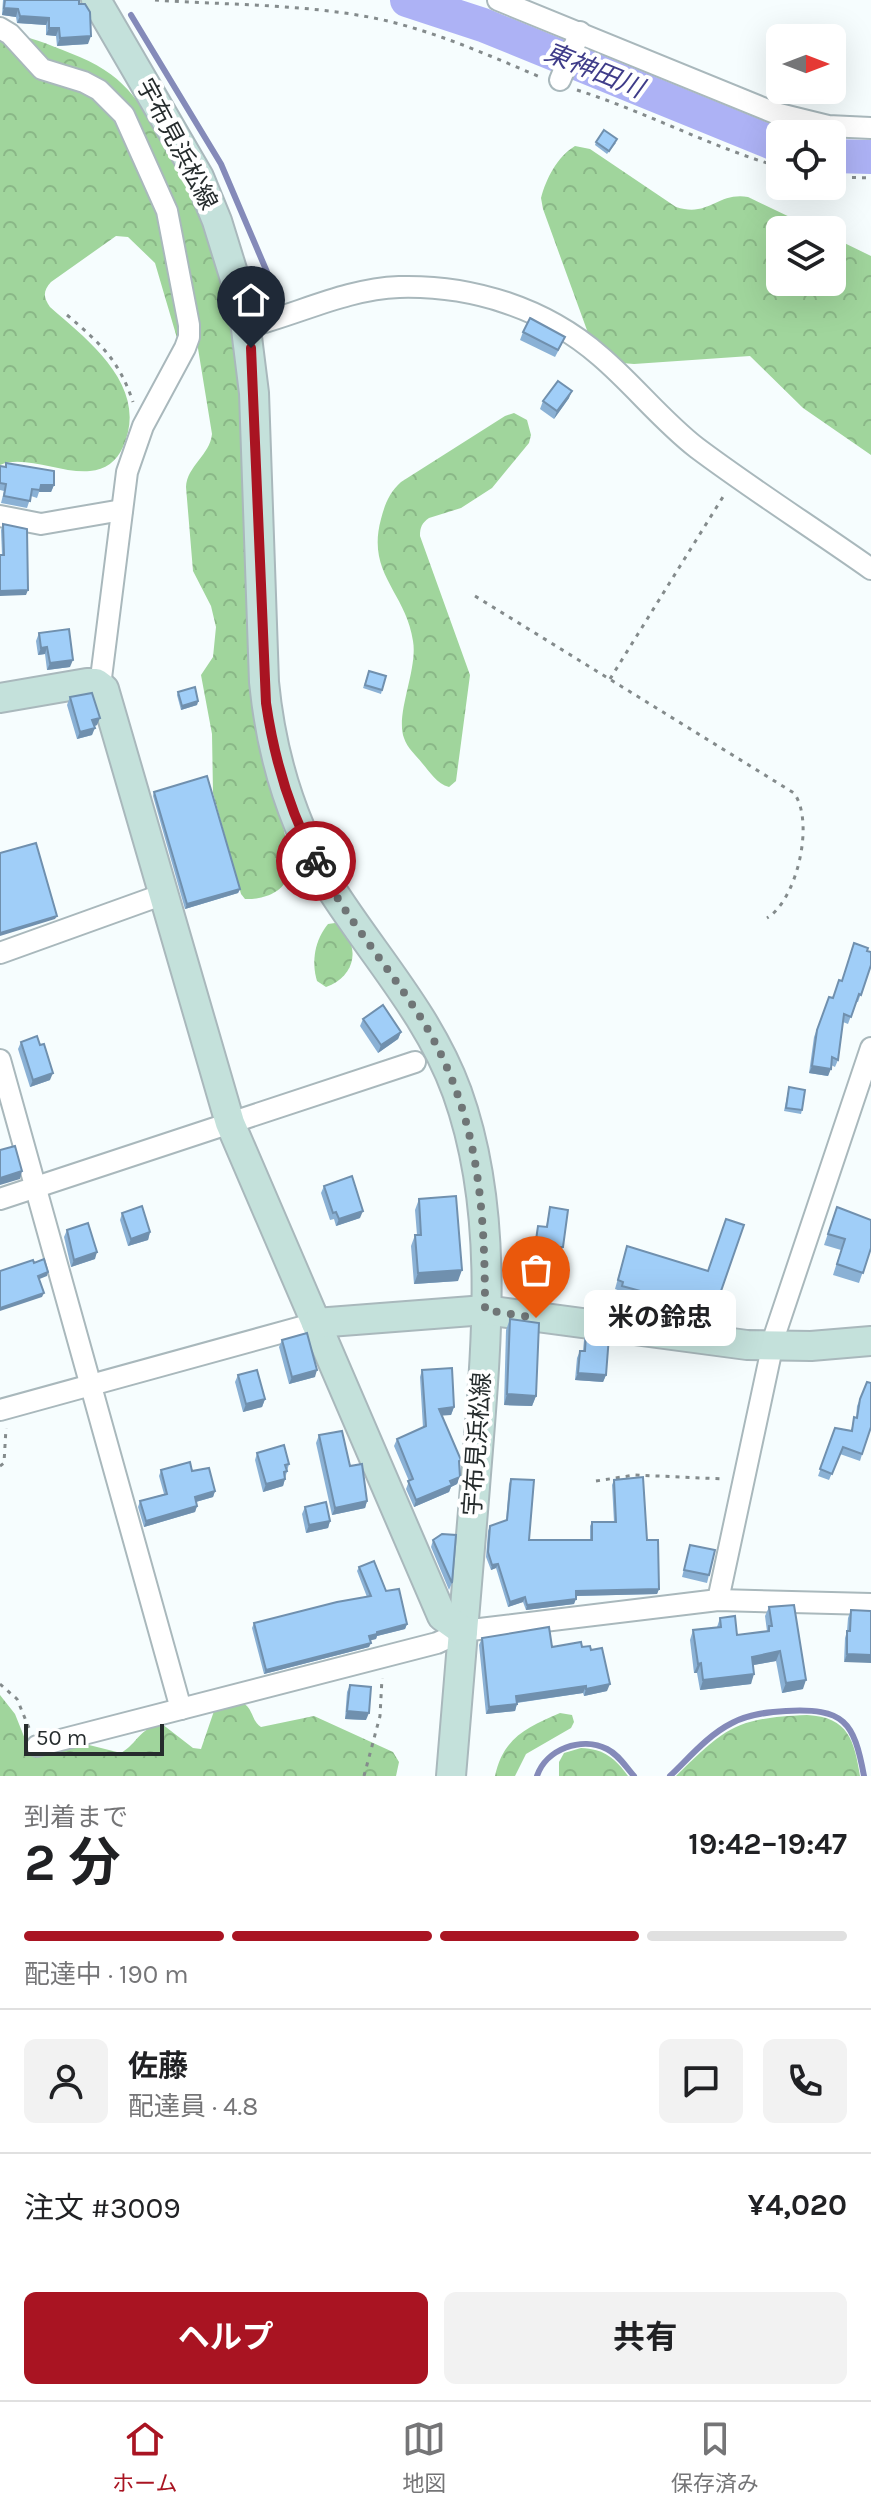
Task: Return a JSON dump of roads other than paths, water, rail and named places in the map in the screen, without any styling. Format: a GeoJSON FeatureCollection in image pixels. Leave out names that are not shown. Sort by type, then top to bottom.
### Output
{"type":"FeatureCollection","features":[{"type":"Feature","properties":{"kind":"main road","name":"宇布見浜松線"},"geometry":{"type":"LineString","coordinates":[[96,0],[199,177],[231,264],[247,327],[254,393],[264,682],[273,746],[292,808],[319,867],[422,1020],[455,1087],[470,1135],[480,1184],[485,1234],[481,1402],[451,1776]]}},
{"type":"Feature","properties":{"kind":"main road"},"geometry":{"type":"LineString","coordinates":[[0,698],[87,683],[100,686],[108,697],[230,1123],[442,1616],[463,1631]]}},
{"type":"Feature","properties":{"kind":"main road"},"geometry":{"type":"LineString","coordinates":[[316,1323],[485,1310],[709,1342],[772,1347],[871,1341]]}},
{"type":"Feature","properties":{"kind":"street"},"geometry":{"type":"LineString","coordinates":[[498,0],[775,113],[828,126],[871,128]]}},
{"type":"Feature","properties":{"kind":"street"},"geometry":{"type":"LineString","coordinates":[[0,28],[10,34],[42,69],[84,82],[113,101],[132,130],[164,201],[189,325],[189,337],[145,422],[130,460],[100,686]]}},
{"type":"Feature","properties":{"kind":"street"},"geometry":{"type":"LineString","coordinates":[[559,82],[579,34]]}},
{"type":"Feature","properties":{"kind":"street"},"geometry":{"type":"LineString","coordinates":[[247,327],[371,290],[420,287],[493,298],[539,316],[581,341],[684,438],[871,569]]}},
{"type":"Feature","properties":{"kind":"street"},"geometry":{"type":"LineString","coordinates":[[0,516],[41,524],[122,510]]}},
{"type":"Feature","properties":{"kind":"street"},"geometry":{"type":"LineString","coordinates":[[0,953],[164,894]]}},
{"type":"Feature","properties":{"kind":"street"},"geometry":{"type":"LineString","coordinates":[[718,1600],[772,1347],[871,1048]]}},
{"type":"Feature","properties":{"kind":"street"},"geometry":{"type":"LineString","coordinates":[[0,1060],[181,1709]]}},
{"type":"Feature","properties":{"kind":"street"},"geometry":{"type":"LineString","coordinates":[[0,1199],[415,1062]]}},
{"type":"Feature","properties":{"kind":"street"},"geometry":{"type":"LineString","coordinates":[[3,1409],[316,1323]]}},
{"type":"Feature","properties":{"kind":"street"},"geometry":{"type":"LineString","coordinates":[[37,1746],[437,1643],[463,1631],[718,1600],[871,1604]]}},
{"type":"Feature","properties":{"kind":"waterway","name":"東神田川"},"geometry":{"type":"LineString","coordinates":[[407,0],[483,25],[766,140]]}},
{"type":"Feature","properties":{"kind":"waterway"},"geometry":{"type":"LineString","coordinates":[[131,15],[221,164],[267,272]]}},
{"type":"Feature","properties":{"kind":"waterway","name":"東神田川"},"geometry":{"type":"LineString","coordinates":[[846,156],[871,157]]}},
{"type":"Feature","properties":{"kind":"waterway"},"geometry":{"type":"LineString","coordinates":[[670,1776],[723,1728],[745,1717],[779,1711],[821,1712],[843,1722],[856,1742],[864,1776]]}},
{"type":"Feature","properties":{"kind":"waterway"},"geometry":{"type":"LineString","coordinates":[[537,1776],[548,1759],[557,1752],[587,1744],[611,1751],[634,1776]]}},
{"type":"Feature","properties":{"kind":"place","name":"米の鈴忠"},"geometry":{"type":"Point","coordinates":[536,1318]}}]}
